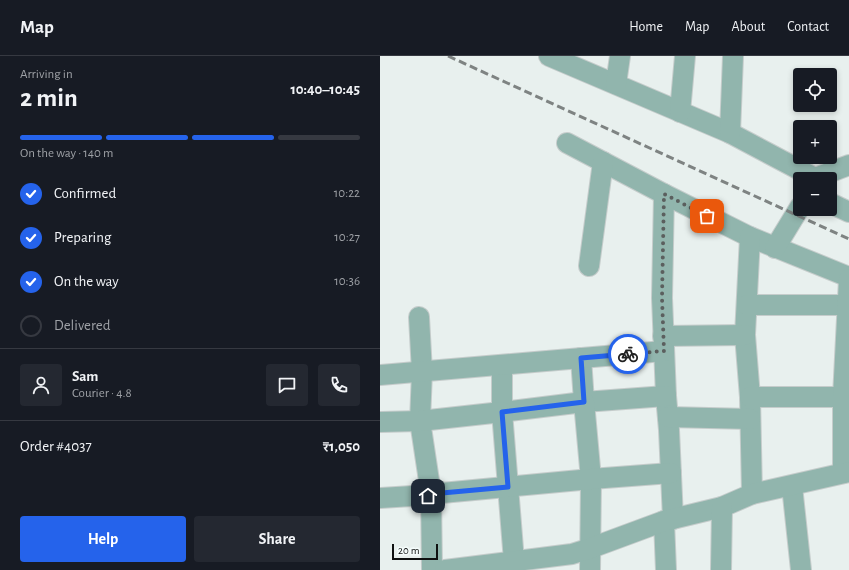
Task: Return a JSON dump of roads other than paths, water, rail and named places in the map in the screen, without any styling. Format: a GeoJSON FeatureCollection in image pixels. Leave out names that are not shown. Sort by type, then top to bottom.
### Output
{"type":"FeatureCollection","features":[{"type":"Feature","properties":{"kind":"street"},"geometry":{"type":"LineString","coordinates":[[549,56],[730,133],[804,172]]}},
{"type":"Feature","properties":{"kind":"street"},"geometry":{"type":"LineString","coordinates":[[616,84],[620,56]]}},
{"type":"Feature","properties":{"kind":"street"},"geometry":{"type":"LineString","coordinates":[[680,112],[685,56]]}},
{"type":"Feature","properties":{"kind":"street"},"geometry":{"type":"LineString","coordinates":[[730,133],[733,56]]}},
{"type":"Feature","properties":{"kind":"street"},"geometry":{"type":"LineString","coordinates":[[445,570],[484,568],[514,561],[572,554],[669,520],[722,507],[752,494],[792,486],[846,472],[843,397],[849,278],[750,237],[567,143]]}},
{"type":"Feature","properties":{"kind":"street"},"geometry":{"type":"LineString","coordinates":[[589,266],[603,162]]}},
{"type":"Feature","properties":{"kind":"street"},"geometry":{"type":"LineString","coordinates":[[831,172],[849,165]]}},
{"type":"Feature","properties":{"kind":"street"},"geometry":{"type":"LineString","coordinates":[[664,194],[662,298],[671,474],[666,570]]}},
{"type":"Feature","properties":{"kind":"street"},"geometry":{"type":"LineString","coordinates":[[837,206],[849,212]]}},
{"type":"Feature","properties":{"kind":"street"},"geometry":{"type":"LineString","coordinates":[[775,248],[795,216]]}},
{"type":"Feature","properties":{"kind":"street"},"geometry":{"type":"LineString","coordinates":[[750,237],[746,335],[750,397],[752,494]]}},
{"type":"Feature","properties":{"kind":"street"},"geometry":{"type":"LineString","coordinates":[[747,305],[848,305]]}},
{"type":"Feature","properties":{"kind":"street"},"geometry":{"type":"LineString","coordinates":[[420,317],[422,372],[420,421],[431,494],[432,570]]}},
{"type":"Feature","properties":{"kind":"street"},"geometry":{"type":"LineString","coordinates":[[380,375],[581,358],[664,343],[746,335]]}},
{"type":"Feature","properties":{"kind":"street"},"geometry":{"type":"LineString","coordinates":[[581,358],[591,479],[590,570]]}},
{"type":"Feature","properties":{"kind":"street"},"geometry":{"type":"LineString","coordinates":[[502,364],[502,412],[514,561]]}},
{"type":"Feature","properties":{"kind":"street"},"geometry":{"type":"LineString","coordinates":[[380,422],[420,421],[584,402],[666,396]]}},
{"type":"Feature","properties":{"kind":"street"},"geometry":{"type":"LineString","coordinates":[[750,397],[843,397]]}},
{"type":"Feature","properties":{"kind":"street"},"geometry":{"type":"LineString","coordinates":[[668,417],[750,419]]}},
{"type":"Feature","properties":{"kind":"street"},"geometry":{"type":"LineString","coordinates":[[380,498],[428,496],[431,494],[591,479],[671,474]]}},
{"type":"Feature","properties":{"kind":"street"},"geometry":{"type":"LineString","coordinates":[[792,486],[801,570]]}},
{"type":"Feature","properties":{"kind":"street"},"geometry":{"type":"LineString","coordinates":[[721,570],[722,507]]}},
{"type":"Feature","properties":{"kind":"railway"},"geometry":{"type":"LineString","coordinates":[[448,56],[849,239]]}}]}
